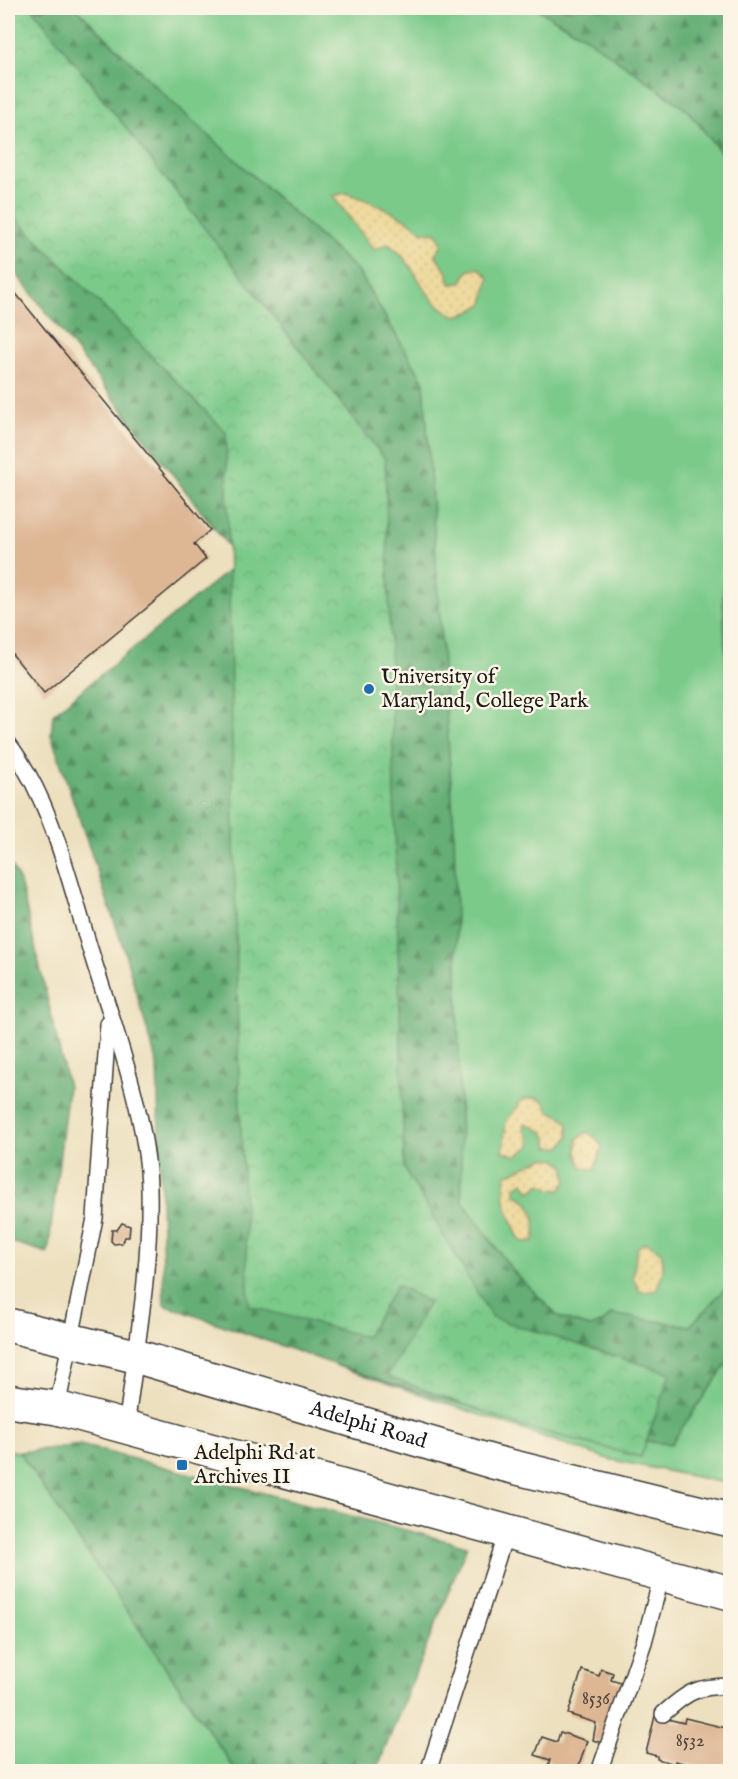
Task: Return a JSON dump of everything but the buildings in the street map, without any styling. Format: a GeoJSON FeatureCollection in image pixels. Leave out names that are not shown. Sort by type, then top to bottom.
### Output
{"type":"FeatureCollection","features":[{"type":"Feature","properties":{"kind":"main road","name":"Adelphi Road"},"geometry":{"type":"LineString","coordinates":[[8,1325],[72,1343],[135,1356],[493,1462],[730,1520]]}},
{"type":"Feature","properties":{"kind":"main road"},"geometry":{"type":"LineString","coordinates":[[8,1401],[57,1408],[730,1593]]}},
{"type":"Feature","properties":{"kind":"lane"},"geometry":{"type":"LineString","coordinates":[[8,743],[22,762],[50,822],[109,1009],[144,1145],[149,1187],[149,1237],[126,1428]]}},
{"type":"Feature","properties":{"kind":"lane"},"geometry":{"type":"LineString","coordinates":[[57,1408],[72,1343],[95,1218],[109,1009]]}},
{"type":"Feature","properties":{"kind":"lane"},"geometry":{"type":"LineString","coordinates":[[428,1772],[506,1533]]}},
{"type":"Feature","properties":{"kind":"lane"},"geometry":{"type":"LineString","coordinates":[[598,1772],[644,1642],[662,1575]]}},
{"type":"Feature","properties":{"kind":"lane"},"geometry":{"type":"LineString","coordinates":[[663,1714],[684,1694],[716,1686],[730,1686]]}},
{"type":"Feature","properties":{"kind":"green space"},"geometry":{"type":"Polygon","coordinates":[[[8,8],[76,8],[174,104],[358,271],[424,382],[454,828],[462,1200],[513,1271],[560,1318],[590,1327],[604,1322],[611,1314],[690,1326],[730,1283],[730,1359],[671,1444],[606,1436],[477,1409],[351,1370],[164,1305],[157,1064],[124,950],[51,735],[53,714],[240,561],[8,263],[8,8]]]}},
{"type":"Feature","properties":{"kind":"green space"},"geometry":{"type":"Polygon","coordinates":[[[8,8],[32,8],[385,459],[404,1168],[492,1318],[670,1373],[641,1457],[521,1426],[388,1376],[429,1302],[397,1285],[366,1337],[249,1306],[239,1081],[226,432],[8,210],[8,8]]]}},
{"type":"Feature","properties":{"kind":"green space"},"geometry":{"type":"Polygon","coordinates":[[[21,8],[730,8],[730,1484],[608,1459],[337,1366],[358,353],[21,8]]]}},
{"type":"Feature","properties":{"kind":"green space"},"geometry":{"type":"Polygon","coordinates":[[[535,8],[730,8],[730,164],[688,111],[584,36],[535,8]]]}},
{"type":"Feature","properties":{"kind":"green space"},"geometry":{"type":"Polygon","coordinates":[[[730,485],[730,748],[723,600],[730,485]]]}},
{"type":"Feature","properties":{"kind":"green space"},"geometry":{"type":"Polygon","coordinates":[[[8,859],[20,882],[68,1087],[48,1253],[8,1241],[8,859]]]}},
{"type":"Feature","properties":{"kind":"green space"},"geometry":{"type":"Polygon","coordinates":[[[80,1445],[467,1546],[376,1771],[236,1771],[19,1452],[80,1445]]]}},
{"type":"Feature","properties":{"kind":"green space"},"geometry":{"type":"Polygon","coordinates":[[[8,1450],[19,1452],[23,1457],[236,1771],[8,1771],[8,1450]]]}},
{"type":"Feature","properties":{"kind":"sand"},"geometry":{"type":"Polygon","coordinates":[[[345,193],[386,209],[423,232],[437,233],[442,245],[435,254],[448,274],[450,284],[461,283],[468,271],[479,268],[489,278],[483,304],[470,312],[456,316],[443,309],[426,291],[399,252],[388,244],[374,250],[333,196],[345,193]]]}},
{"type":"Feature","properties":{"kind":"sand"},"geometry":{"type":"Polygon","coordinates":[[[537,1098],[545,1102],[548,1110],[562,1117],[568,1124],[569,1137],[561,1147],[549,1147],[545,1133],[525,1123],[524,1130],[529,1135],[531,1146],[516,1156],[503,1151],[506,1122],[523,1099],[537,1098]]]}},
{"type":"Feature","properties":{"kind":"sand"},"geometry":{"type":"Polygon","coordinates":[[[587,1132],[596,1138],[602,1147],[594,1170],[582,1167],[577,1155],[577,1139],[587,1132]]]}},
{"type":"Feature","properties":{"kind":"sand"},"geometry":{"type":"Polygon","coordinates":[[[544,1158],[554,1159],[564,1165],[567,1180],[561,1190],[550,1189],[541,1184],[530,1192],[524,1182],[515,1187],[515,1195],[527,1202],[535,1220],[534,1241],[523,1242],[517,1235],[506,1204],[504,1193],[506,1175],[544,1158]]]}},
{"type":"Feature","properties":{"kind":"sand"},"geometry":{"type":"Polygon","coordinates":[[[646,1242],[661,1252],[662,1272],[655,1291],[640,1292],[633,1278],[637,1248],[646,1242]]]}},
{"type":"Feature","properties":{"kind":"place","name":"University of Maryland, College Park"},"geometry":{"type":"Point","coordinates":[369,689]}},
{"type":"Feature","properties":{"kind":"place","name":"Adelphi Rd at Archives II"},"geometry":{"type":"Point","coordinates":[182,1465]}}]}
